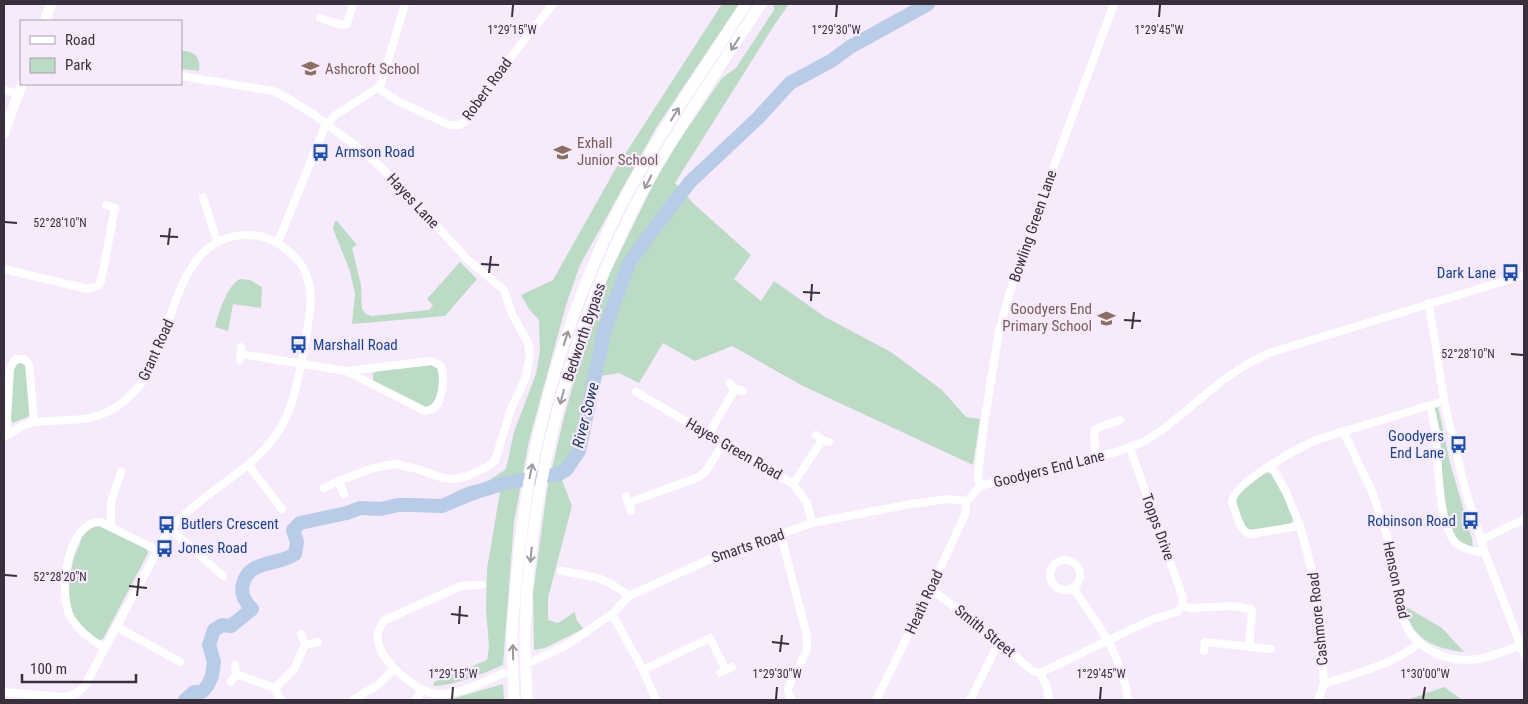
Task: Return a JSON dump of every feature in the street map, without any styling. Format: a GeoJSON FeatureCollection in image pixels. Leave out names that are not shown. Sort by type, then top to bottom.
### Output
{"type":"FeatureCollection","features":[{"type":"Feature","properties":{"kind":"highway","name":"Bedworth Bypass"},"geometry":{"type":"LineString","coordinates":[[514,700],[512,631],[524,506],[538,436],[570,325],[593,266],[617,213],[648,156],[746,4]]}},
{"type":"Feature","properties":{"kind":"highway","name":"Bedworth Bypass"},"geometry":{"type":"LineString","coordinates":[[527,700],[525,632],[537,507],[551,438],[583,327],[618,242],[651,176],[762,4]]}},
{"type":"Feature","properties":{"kind":"main road"},"geometry":{"type":"LineString","coordinates":[[45,20],[51,4]]}},
{"type":"Feature","properties":{"kind":"main road"},"geometry":{"type":"LineString","coordinates":[[4,133],[22,85]]}},
{"type":"Feature","properties":{"kind":"street"},"geometry":{"type":"LineString","coordinates":[[320,18],[347,24],[353,4]]}},
{"type":"Feature","properties":{"kind":"street"},"geometry":{"type":"LineString","coordinates":[[4,692],[27,697],[64,698],[75,694],[84,687],[170,529],[182,517],[248,465],[270,444],[284,424],[294,397],[301,363],[310,310],[310,289],[308,278],[298,259],[278,242],[326,125],[337,114],[378,88],[383,80],[404,4]]}},
{"type":"Feature","properties":{"kind":"street","name":"Robert Road"},"geometry":{"type":"LineString","coordinates":[[378,88],[396,100],[449,125],[460,125],[467,119],[496,76],[553,4]]}},
{"type":"Feature","properties":{"kind":"street","name":"Bowling Green Lane"},"geometry":{"type":"LineString","coordinates":[[980,486],[978,475],[984,424],[999,332],[1008,298],[1035,217],[1114,4]]}},
{"type":"Feature","properties":{"kind":"street","name":"Hayes Lane"},"geometry":{"type":"LineString","coordinates":[[182,76],[273,91],[284,96],[326,125],[380,166],[468,260],[504,290],[512,314],[528,343],[529,367],[522,389],[506,422],[495,461],[476,473],[453,479],[443,478],[396,464],[373,468],[324,488]]}},
{"type":"Feature","properties":{"kind":"street"},"geometry":{"type":"LineString","coordinates":[[4,90],[18,94]]}},
{"type":"Feature","properties":{"kind":"street"},"geometry":{"type":"LineString","coordinates":[[204,197],[217,242]]}},
{"type":"Feature","properties":{"kind":"street"},"geometry":{"type":"LineString","coordinates":[[4,269],[87,289],[98,286],[101,280],[115,208],[106,205]]}},
{"type":"Feature","properties":{"kind":"street","name":"Grant Road"},"geometry":{"type":"LineString","coordinates":[[5,436],[22,426],[34,422],[77,421],[117,407],[134,392],[151,368],[191,267],[203,252],[217,242],[233,236],[249,234],[264,236],[278,242]]}},
{"type":"Feature","properties":{"kind":"street","name":"Goodyers End Lane"},"geometry":{"type":"LineString","coordinates":[[980,486],[1130,448],[1151,438],[1223,380],[1259,358],[1284,348],[1524,275]]}},
{"type":"Feature","properties":{"kind":"street"},"geometry":{"type":"LineString","coordinates":[[1429,304],[1444,401],[1457,458],[1485,553],[1524,654]]}},
{"type":"Feature","properties":{"kind":"street"},"geometry":{"type":"LineString","coordinates":[[241,353],[346,371],[425,411],[432,409],[438,404],[444,376],[440,365],[435,361],[346,371]]}},
{"type":"Feature","properties":{"kind":"street"},"geometry":{"type":"LineString","coordinates":[[5,436],[10,369],[15,359],[24,359],[29,364],[34,422]]}},
{"type":"Feature","properties":{"kind":"street"},"geometry":{"type":"LineString","coordinates":[[708,435],[736,388]]}},
{"type":"Feature","properties":{"kind":"street","name":"Hayes Green Road"},"geometry":{"type":"LineString","coordinates":[[636,392],[793,484],[807,503],[812,523]]}},
{"type":"Feature","properties":{"kind":"street"},"geometry":{"type":"LineString","coordinates":[[1300,526],[1250,534],[1246,533],[1242,529],[1232,497],[1235,492],[1271,465],[1302,446],[1344,431],[1444,401]]}},
{"type":"Feature","properties":{"kind":"street"},"geometry":{"type":"LineString","coordinates":[[1430,405],[1436,434],[1442,504],[1450,533],[1456,543],[1462,547],[1485,553]]}},
{"type":"Feature","properties":{"kind":"street"},"geometry":{"type":"LineString","coordinates":[[1096,457],[1095,429],[1120,420]]}},
{"type":"Feature","properties":{"kind":"street","name":"Henson Road"},"geometry":{"type":"LineString","coordinates":[[1344,431],[1372,491],[1387,536],[1400,613],[1410,633],[1419,643]]}},
{"type":"Feature","properties":{"kind":"street"},"geometry":{"type":"LineString","coordinates":[[793,484],[822,439]]}},
{"type":"Feature","properties":{"kind":"street"},"geometry":{"type":"LineString","coordinates":[[628,504],[703,474],[723,444]]}},
{"type":"Feature","properties":{"kind":"street","name":"Topps Drive"},"geometry":{"type":"LineString","coordinates":[[1130,448],[1183,598],[1182,606]]}},
{"type":"Feature","properties":{"kind":"street"},"geometry":{"type":"LineString","coordinates":[[248,465],[282,509]]}},
{"type":"Feature","properties":{"kind":"street","name":"Cashmore Road"},"geometry":{"type":"LineString","coordinates":[[1271,465],[1287,494],[1300,526],[1315,582],[1324,684]]}},
{"type":"Feature","properties":{"kind":"street"},"geometry":{"type":"LineString","coordinates":[[111,527],[111,502],[121,472]]}},
{"type":"Feature","properties":{"kind":"street"},"geometry":{"type":"LineString","coordinates":[[339,481],[344,494]]}},
{"type":"Feature","properties":{"kind":"street"},"geometry":{"type":"LineString","coordinates":[[967,501],[980,486]]}},
{"type":"Feature","properties":{"kind":"street","name":"Smarts Road"},"geometry":{"type":"LineString","coordinates":[[533,661],[567,645],[612,614],[629,596],[708,560],[812,523],[910,504],[949,499],[967,501]]}},
{"type":"Feature","properties":{"kind":"street","name":"Heath Road"},"geometry":{"type":"LineString","coordinates":[[876,700],[964,515],[967,501]]}},
{"type":"Feature","properties":{"kind":"street"},"geometry":{"type":"LineString","coordinates":[[1481,540],[1524,519]]}},
{"type":"Feature","properties":{"kind":"street"},"geometry":{"type":"LineString","coordinates":[[105,648],[89,638],[70,618],[66,602],[65,577],[71,551],[83,528],[91,523],[100,522],[157,550]]}},
{"type":"Feature","properties":{"kind":"street"},"geometry":{"type":"LineString","coordinates":[[170,529],[223,576]]}},
{"type":"Feature","properties":{"kind":"street"},"geometry":{"type":"LineString","coordinates":[[781,534],[807,636],[807,650],[788,688],[792,700]]}},
{"type":"Feature","properties":{"kind":"street"},"geometry":{"type":"LineString","coordinates":[[561,571],[595,576],[612,583],[629,596]]}},
{"type":"Feature","properties":{"kind":"street"},"geometry":{"type":"LineString","coordinates":[[612,583],[617,575]]}},
{"type":"Feature","properties":{"kind":"street"},"geometry":{"type":"LineString","coordinates":[[482,585],[461,586],[385,620],[378,630],[378,643],[394,669],[406,680],[422,690],[439,694],[456,692],[504,673]]}},
{"type":"Feature","properties":{"kind":"street"},"geometry":{"type":"LineString","coordinates":[[1073,588],[1109,640],[1122,668],[1128,700]]}},
{"type":"Feature","properties":{"kind":"street","name":"Smith Street"},"geometry":{"type":"LineString","coordinates":[[930,589],[1000,642],[1033,671],[1040,673]]}},
{"type":"Feature","properties":{"kind":"street"},"geometry":{"type":"LineString","coordinates":[[1049,700],[1047,686],[1040,673],[1152,619],[1177,612],[1182,606],[1191,608],[1233,606],[1251,609],[1249,647]]}},
{"type":"Feature","properties":{"kind":"street"},"geometry":{"type":"LineString","coordinates":[[612,614],[643,670],[656,700]]}},
{"type":"Feature","properties":{"kind":"street"},"geometry":{"type":"LineString","coordinates":[[117,627],[180,662]]}},
{"type":"Feature","properties":{"kind":"street"},"geometry":{"type":"LineString","coordinates":[[275,688],[294,669],[305,645],[300,634]]}},
{"type":"Feature","properties":{"kind":"street"},"geometry":{"type":"LineString","coordinates":[[643,670],[710,638],[726,670]]}},
{"type":"Feature","properties":{"kind":"street"},"geometry":{"type":"LineString","coordinates":[[305,645],[318,642]]}},
{"type":"Feature","properties":{"kind":"street"},"geometry":{"type":"LineString","coordinates":[[970,700],[1000,642]]}},
{"type":"Feature","properties":{"kind":"street"},"geometry":{"type":"LineString","coordinates":[[1204,651],[1205,642],[1271,649]]}},
{"type":"Feature","properties":{"kind":"street"},"geometry":{"type":"LineString","coordinates":[[1318,700],[1324,684],[1396,658],[1409,652],[1419,643],[1438,655],[1462,660],[1486,657],[1520,645]]}},
{"type":"Feature","properties":{"kind":"street"},"geometry":{"type":"LineString","coordinates":[[231,682],[236,674],[235,665]]}},
{"type":"Feature","properties":{"kind":"street"},"geometry":{"type":"LineString","coordinates":[[352,700],[368,692],[394,669]]}},
{"type":"Feature","properties":{"kind":"street"},"geometry":{"type":"LineString","coordinates":[[236,674],[275,688],[281,700]]}},
{"type":"Feature","properties":{"kind":"street"},"geometry":{"type":"LineString","coordinates":[[416,700],[422,690]]}},
{"type":"Feature","properties":{"kind":"green space"},"geometry":{"type":"Polygon","coordinates":[[[722,4],[739,4],[656,128],[580,265],[566,305],[529,441],[514,522],[503,665],[460,681],[433,686],[434,682],[487,660],[489,647],[486,609],[487,569],[500,492],[486,491],[468,497],[450,508],[443,503],[445,498],[457,491],[469,486],[485,483],[506,469],[514,432],[536,374],[540,351],[539,320],[529,309],[521,295],[553,280],[616,168],[722,4]]]}},
{"type":"Feature","properties":{"kind":"green space"},"geometry":{"type":"Polygon","coordinates":[[[773,4],[789,4],[675,183],[694,204],[751,255],[734,279],[761,301],[774,281],[825,317],[891,352],[942,390],[966,417],[980,419],[973,465],[803,386],[732,346],[695,361],[663,343],[639,383],[619,373],[594,377],[579,451],[566,470],[560,475],[572,506],[548,598],[548,620],[558,623],[575,612],[576,619],[583,629],[545,648],[534,650],[533,593],[547,490],[564,417],[589,328],[610,273],[663,164],[722,78],[736,68],[774,10],[773,4]]]}},
{"type":"Feature","properties":{"kind":"green space"},"geometry":{"type":"Polygon","coordinates":[[[182,51],[193,53],[196,56],[199,62],[199,71],[182,69],[182,51]]]}},
{"type":"Feature","properties":{"kind":"green space"},"geometry":{"type":"Polygon","coordinates":[[[335,221],[357,245],[352,248],[361,285],[362,309],[366,314],[372,316],[429,310],[433,305],[427,299],[460,262],[477,279],[445,316],[352,324],[355,294],[350,271],[333,229],[335,221]]]}},
{"type":"Feature","properties":{"kind":"green space"},"geometry":{"type":"Polygon","coordinates":[[[240,279],[250,280],[262,287],[261,308],[233,304],[228,331],[215,327],[221,307],[231,287],[240,279]]]}},
{"type":"Feature","properties":{"kind":"green space"},"geometry":{"type":"Polygon","coordinates":[[[21,363],[26,366],[30,416],[13,423],[10,419],[13,369],[17,364],[21,363]]]}},
{"type":"Feature","properties":{"kind":"green space"},"geometry":{"type":"Polygon","coordinates":[[[431,365],[438,369],[439,384],[435,399],[430,406],[425,407],[373,381],[373,374],[377,371],[431,365]]]}},
{"type":"Feature","properties":{"kind":"green space"},"geometry":{"type":"Polygon","coordinates":[[[1434,406],[1438,406],[1450,463],[1473,547],[1466,546],[1459,541],[1452,532],[1446,513],[1434,406]]]}},
{"type":"Feature","properties":{"kind":"green space"},"geometry":{"type":"Polygon","coordinates":[[[1266,472],[1272,474],[1282,490],[1291,509],[1293,521],[1289,525],[1249,530],[1245,528],[1235,500],[1236,495],[1266,472]]]}},
{"type":"Feature","properties":{"kind":"green space"},"geometry":{"type":"Polygon","coordinates":[[[98,525],[146,548],[148,553],[103,639],[99,641],[88,634],[74,616],[69,594],[71,570],[81,536],[85,530],[98,525]]]}},
{"type":"Feature","properties":{"kind":"green space"},"geometry":{"type":"Polygon","coordinates":[[[1403,605],[1442,628],[1464,652],[1442,648],[1425,640],[1412,626],[1403,605]]]}},
{"type":"Feature","properties":{"kind":"green space"},"geometry":{"type":"Polygon","coordinates":[[[503,684],[504,700],[448,700],[503,684]]]}},
{"type":"Feature","properties":{"kind":"green space"},"geometry":{"type":"Polygon","coordinates":[[[1444,687],[1463,700],[1407,700],[1444,687]]]}},
{"type":"Feature","properties":{"kind":"waterway","name":"River Sowe"},"geometry":{"type":"LineString","coordinates":[[185,700],[194,692],[202,692],[212,676],[214,662],[209,645],[214,630],[222,625],[231,626],[252,609],[245,601],[243,594],[242,588],[246,576],[251,570],[295,554],[297,542],[293,530],[300,523],[347,513],[360,508],[381,509],[398,505],[442,506],[473,493],[505,483],[559,474],[566,470],[579,451],[605,328],[629,263],[690,182],[758,118],[790,83],[928,4]]}},
{"type":"Feature","properties":{"kind":"place","name":"Ashcroft School"},"geometry":{"type":"Point","coordinates":[311,69]}},
{"type":"Feature","properties":{"kind":"place","name":"Armson Road"},"geometry":{"type":"Point","coordinates":[321,152]}},
{"type":"Feature","properties":{"kind":"place","name":"Exhall Junior School"},"geometry":{"type":"Point","coordinates":[563,152]}},
{"type":"Feature","properties":{"kind":"place","name":"Dark Lane"},"geometry":{"type":"Point","coordinates":[1510,273]}},
{"type":"Feature","properties":{"kind":"place","name":"Goodyers End Primary School"},"geometry":{"type":"Point","coordinates":[1106,318]}},
{"type":"Feature","properties":{"kind":"place","name":"Marshall Road"},"geometry":{"type":"Point","coordinates":[299,345]}},
{"type":"Feature","properties":{"kind":"place","name":"Goodyers End Lane"},"geometry":{"type":"Point","coordinates":[1458,445]}},
{"type":"Feature","properties":{"kind":"place","name":"Robinson Road"},"geometry":{"type":"Point","coordinates":[1470,521]}},
{"type":"Feature","properties":{"kind":"place","name":"Butlers Crescent"},"geometry":{"type":"Point","coordinates":[167,524]}},
{"type":"Feature","properties":{"kind":"place","name":"Jones Road"},"geometry":{"type":"Point","coordinates":[164,548]}}]}
